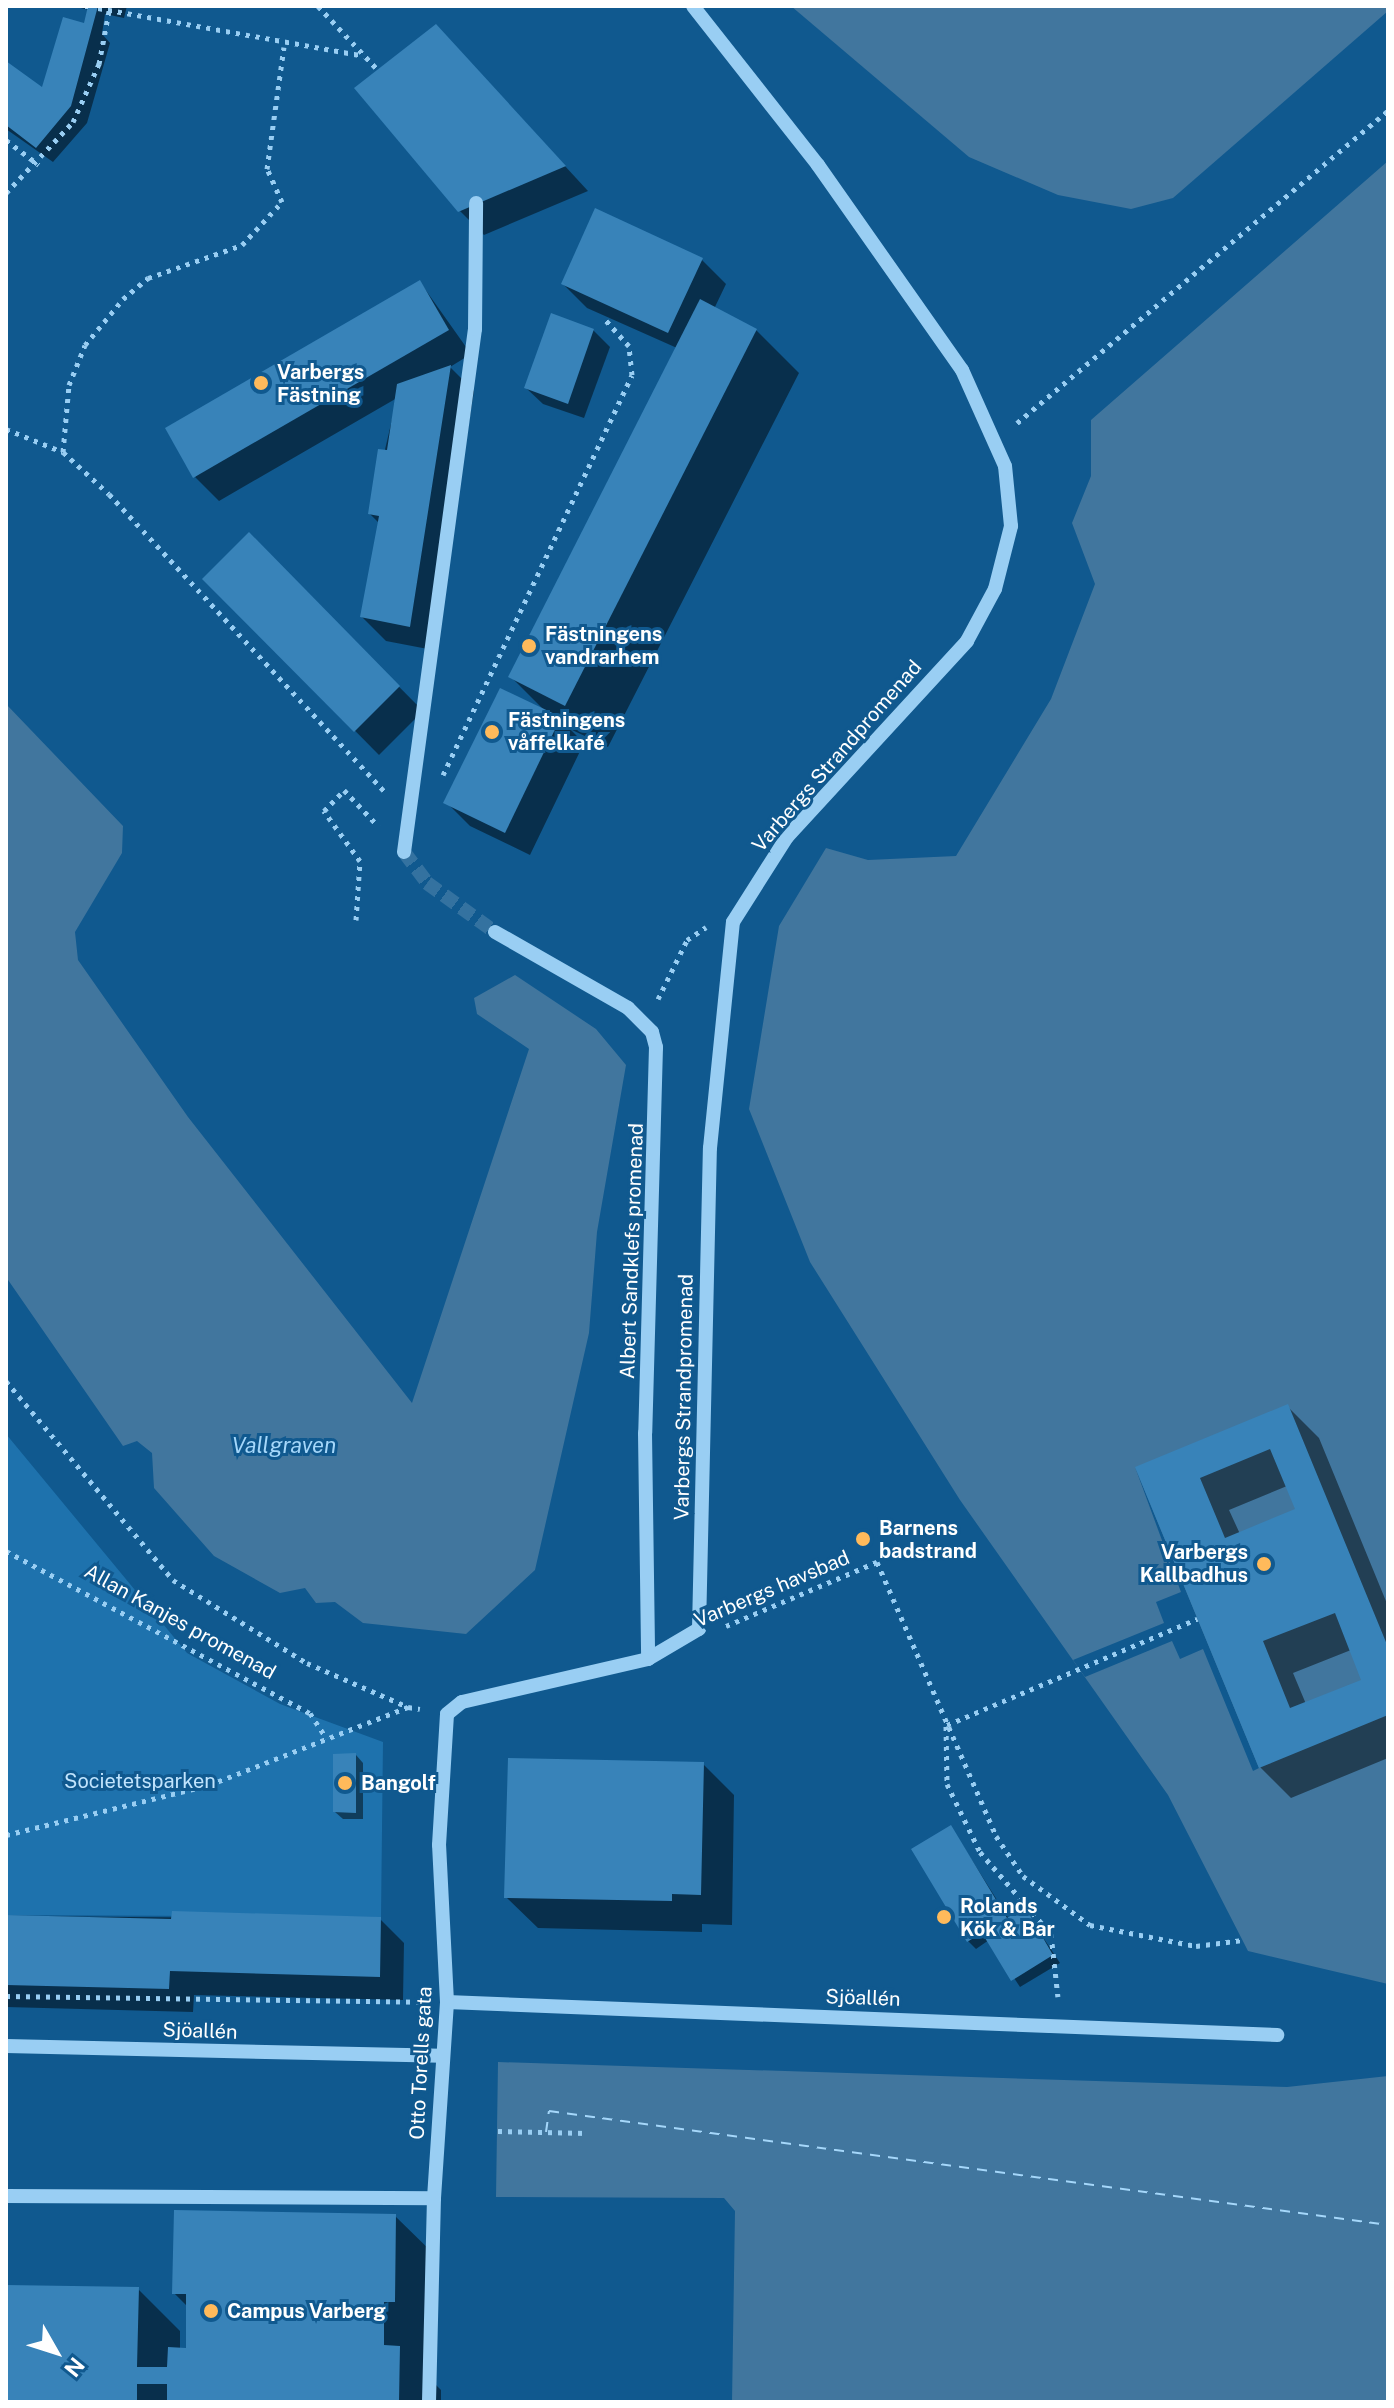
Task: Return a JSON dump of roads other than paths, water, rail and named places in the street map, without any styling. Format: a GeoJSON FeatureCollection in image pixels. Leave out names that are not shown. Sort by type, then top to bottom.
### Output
{"type":"FeatureCollection","features":[{"type":"Feature","properties":{"kind":"street","name":"Varbergs Strandpromenad"},"geometry":{"type":"LineString","coordinates":[[648,1659],[699,1629],[710,1148],[735,913],[787,837],[967,641],[995,589],[1011,526],[1005,466],[962,370],[818,165],[693,6]]}},
{"type":"Feature","properties":{"kind":"street"},"geometry":{"type":"LineString","coordinates":[[404,852],[406,806],[467,401],[476,203]]}},
{"type":"Feature","properties":{"kind":"street","name":"Albert Sandklefs promenad"},"geometry":{"type":"LineString","coordinates":[[495,932],[628,1008],[652,1032],[656,1047],[645,1433],[648,1659]]}},
{"type":"Feature","properties":{"kind":"street","name":"Otto Torells gata"},"geometry":{"type":"LineString","coordinates":[[429,2402],[434,2198],[441,2056],[447,2002],[439,1845],[447,1714],[462,1702],[648,1659]]}},
{"type":"Feature","properties":{"kind":"street","name":"Sjöallén"},"geometry":{"type":"LineString","coordinates":[[447,2002],[1277,2035]]}},
{"type":"Feature","properties":{"kind":"street","name":"Sjöallén"},"geometry":{"type":"LineString","coordinates":[[6,2046],[441,2056]]}},
{"type":"Feature","properties":{"kind":"street"},"geometry":{"type":"LineString","coordinates":[[6,2196],[434,2198]]}},
{"type":"Feature","properties":{"kind":"water"},"geometry":{"type":"Polygon","coordinates":[[[791,6],[1388,6],[1388,11],[1173,198],[1131,209],[1058,195],[969,157],[791,6]]]}},
{"type":"Feature","properties":{"kind":"water"},"geometry":{"type":"Polygon","coordinates":[[[1388,161],[1388,1984],[1248,1951],[1168,1795],[960,1500],[810,1262],[749,1109],[779,926],[826,848],[868,860],[956,856],[1051,699],[1095,584],[1072,523],[1091,476],[1091,420],[1388,161]]]}},
{"type":"Feature","properties":{"kind":"water","name":"Vallgraven"},"geometry":{"type":"Polygon","coordinates":[[[6,704],[123,826],[122,853],[75,932],[78,960],[188,1117],[412,1403],[529,1049],[477,1014],[474,998],[515,975],[596,1029],[626,1065],[597,1232],[589,1333],[535,1570],[466,1634],[363,1623],[335,1602],[316,1603],[305,1588],[280,1593],[214,1556],[154,1488],[152,1453],[137,1441],[123,1446],[6,1277],[6,704]]]}},
{"type":"Feature","properties":{"kind":"water"},"geometry":{"type":"Polygon","coordinates":[[[498,2062],[1287,2087],[1388,2076],[1388,2402],[732,2402],[735,2211],[724,2198],[496,2197],[498,2062]]]}},
{"type":"Feature","properties":{"kind":"tunnel"},"geometry":{"type":"LineString","coordinates":[[404,852],[427,883],[495,932]]}},
{"type":"Feature","properties":{"kind":"place","name":"Varbergs Fästning"},"geometry":{"type":"Point","coordinates":[261,383]}},
{"type":"Feature","properties":{"kind":"place","name":"Fästningens vandrarhem"},"geometry":{"type":"Point","coordinates":[529,646]}},
{"type":"Feature","properties":{"kind":"place","name":"Fästningens våffelkafé"},"geometry":{"type":"Point","coordinates":[492,732]}},
{"type":"Feature","properties":{"kind":"place","name":"Barnens badstrand"},"geometry":{"type":"Point","coordinates":[863,1539]}},
{"type":"Feature","properties":{"kind":"place","name":"Varbergs Kallbadhus"},"geometry":{"type":"Point","coordinates":[1264,1564]}},
{"type":"Feature","properties":{"kind":"place","name":"Bangolf"},"geometry":{"type":"Point","coordinates":[345,1783]}},
{"type":"Feature","properties":{"kind":"place","name":"Rolands Kök & Bar"},"geometry":{"type":"Point","coordinates":[944,1917]}},
{"type":"Feature","properties":{"kind":"place","name":"Campus Varberg"},"geometry":{"type":"Point","coordinates":[211,2311]}},
{"type":"Feature","properties":{"kind":"park label","name":"Societetsparken"},"geometry":{"type":"Point","coordinates":[140,1781]}}]}
